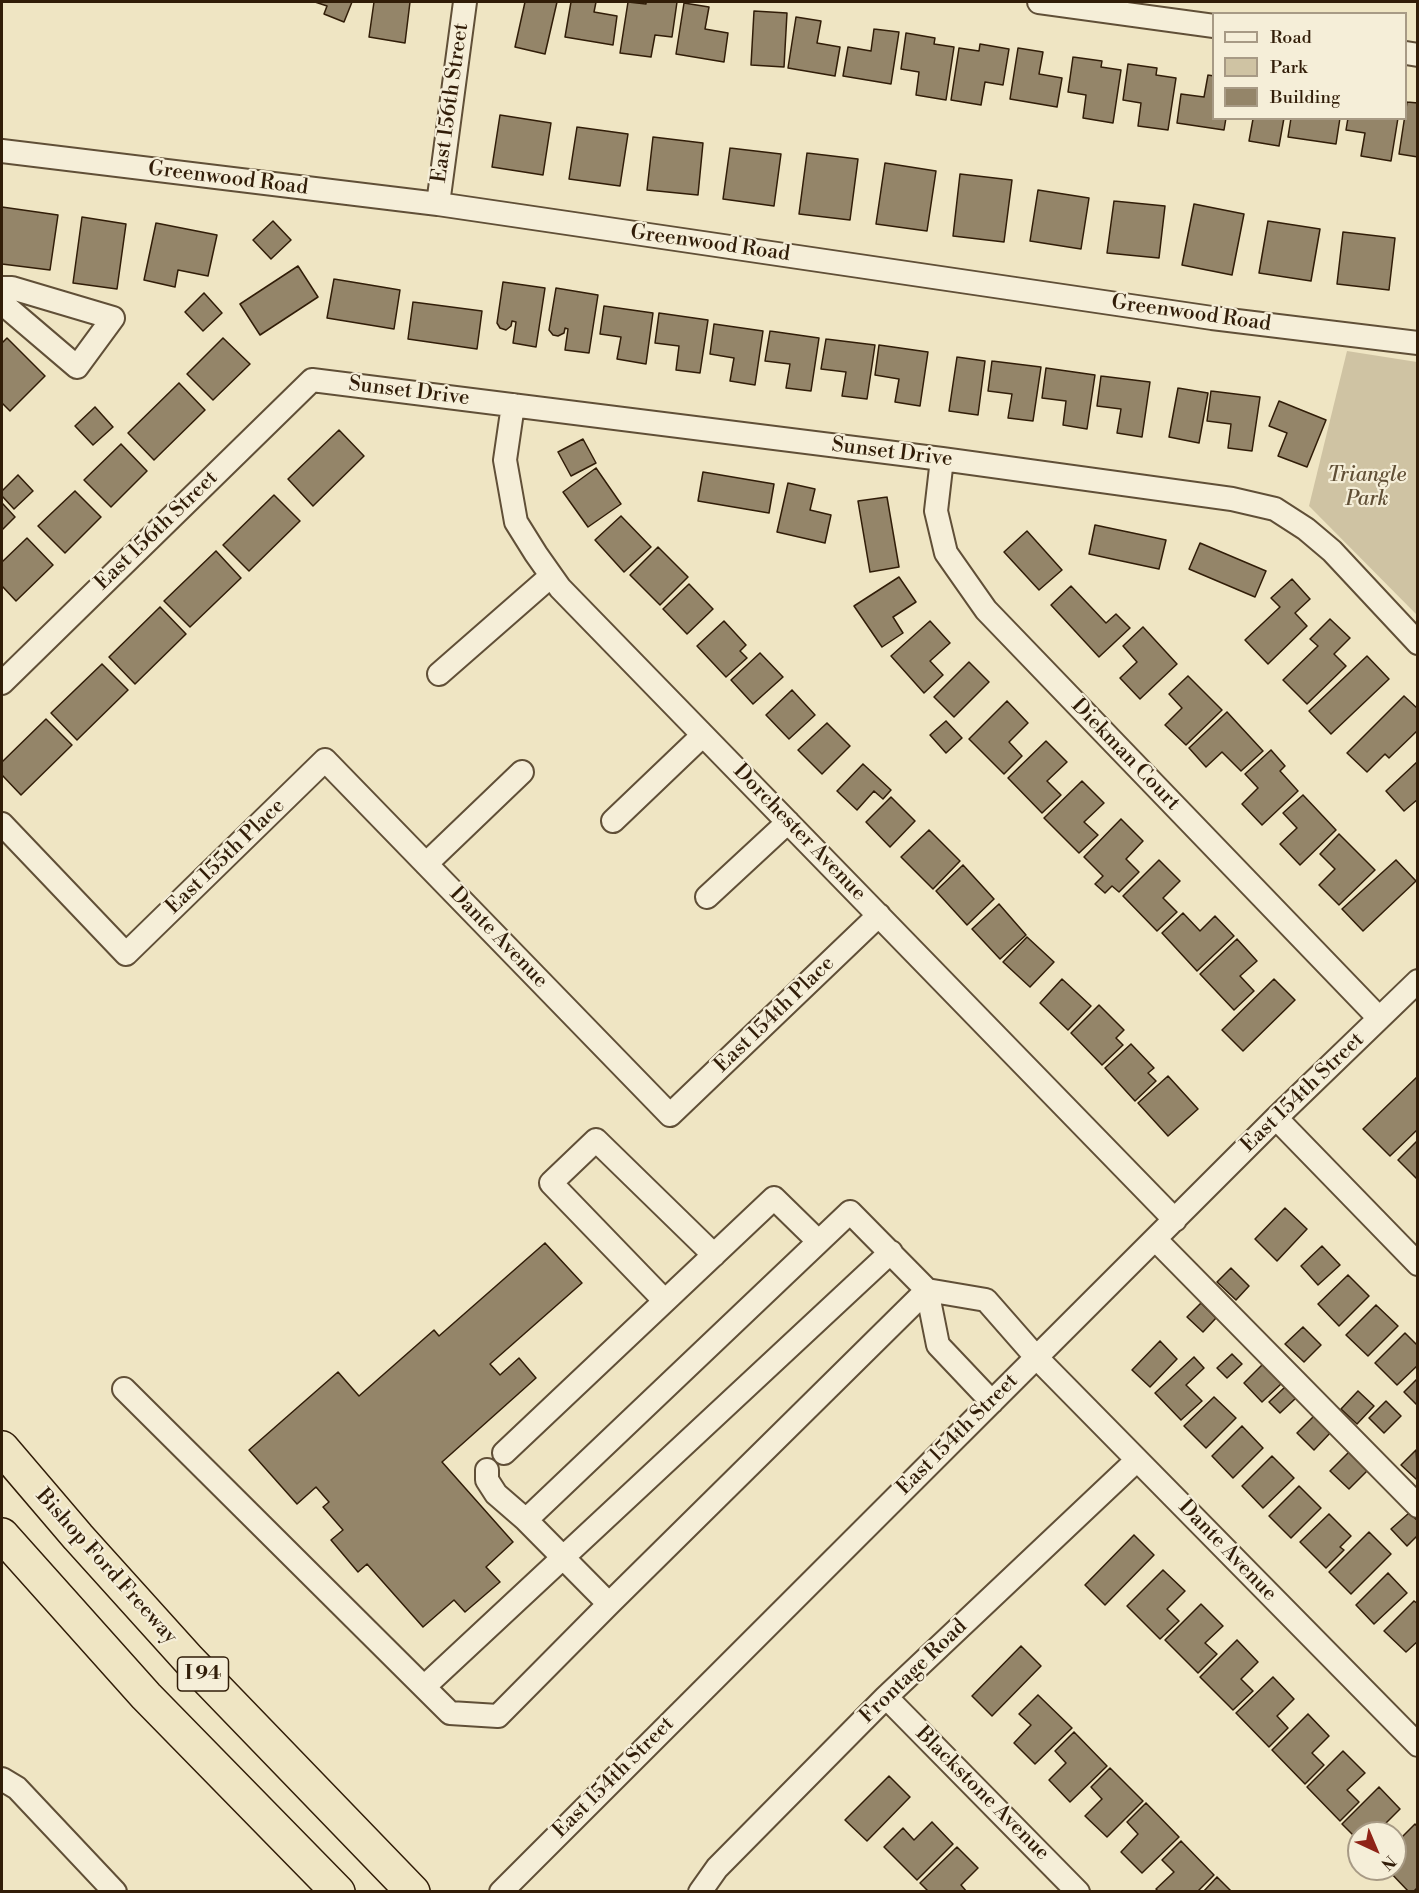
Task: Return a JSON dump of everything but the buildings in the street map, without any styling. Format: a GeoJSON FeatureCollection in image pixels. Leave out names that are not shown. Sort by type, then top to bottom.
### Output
{"type":"FeatureCollection","features":[{"type":"Feature","properties":{"kind":"highway","name":"Bishop Ford Freeway"},"geometry":{"type":"LineString","coordinates":[[2,1448],[78,1537],[189,1660],[413,1892]]}},
{"type":"Feature","properties":{"kind":"highway","name":"I 94"},"geometry":{"type":"LineString","coordinates":[[2,1535],[146,1696],[338,1892]]}},
{"type":"Feature","properties":{"kind":"street","name":"East 156th Street"},"geometry":{"type":"LineString","coordinates":[[438,204],[465,2]]}},
{"type":"Feature","properties":{"kind":"street"},"geometry":{"type":"LineString","coordinates":[[1040,2],[1116,7],[1212,26]]}},
{"type":"Feature","properties":{"kind":"street","name":"Greenwood Road"},"geometry":{"type":"LineString","coordinates":[[2,151],[438,204],[1201,316],[1418,343]]}},
{"type":"Feature","properties":{"kind":"street"},"geometry":{"type":"LineString","coordinates":[[2,288],[12,288],[113,318],[77,367],[2,303]]}},
{"type":"Feature","properties":{"kind":"street","name":"East 156th Street"},"geometry":{"type":"LineString","coordinates":[[2,683],[312,380]]}},
{"type":"Feature","properties":{"kind":"street","name":"Sunset Drive"},"geometry":{"type":"LineString","coordinates":[[312,380],[942,459],[1232,499],[1275,509],[1306,529],[1332,551],[1418,643]]}},
{"type":"Feature","properties":{"kind":"street","name":"Dorchester Avenue"},"geometry":{"type":"LineString","coordinates":[[513,405],[505,460],[516,522],[560,588],[1175,1220]]}},
{"type":"Feature","properties":{"kind":"street","name":"Diekman Court"},"geometry":{"type":"LineString","coordinates":[[942,459],[936,511],[946,553],[986,610],[1379,1018]]}},
{"type":"Feature","properties":{"kind":"street"},"geometry":{"type":"LineString","coordinates":[[439,674],[551,576]]}},
{"type":"Feature","properties":{"kind":"street"},"geometry":{"type":"LineString","coordinates":[[614,821],[703,735]]}},
{"type":"Feature","properties":{"kind":"street","name":"Dante Avenue"},"geometry":{"type":"LineString","coordinates":[[325,760],[670,1115]]}},
{"type":"Feature","properties":{"kind":"street","name":"East 155th Place"},"geometry":{"type":"LineString","coordinates":[[2,824],[126,954],[325,760]]}},
{"type":"Feature","properties":{"kind":"street"},"geometry":{"type":"LineString","coordinates":[[426,864],[522,772]]}},
{"type":"Feature","properties":{"kind":"street"},"geometry":{"type":"LineString","coordinates":[[707,897],[788,822]]}},
{"type":"Feature","properties":{"kind":"street","name":"East 154th Place"},"geometry":{"type":"LineString","coordinates":[[670,1115],[879,915]]}},
{"type":"Feature","properties":{"kind":"street","name":"East 154th Street"},"geometry":{"type":"LineString","coordinates":[[506,1886],[1276,1118],[1418,981]]}},
{"type":"Feature","properties":{"kind":"street"},"geometry":{"type":"LineString","coordinates":[[1276,1118],[1418,1264]]}},
{"type":"Feature","properties":{"kind":"street"},"geometry":{"type":"LineString","coordinates":[[664,1300],[551,1183],[596,1140],[714,1255]]}},
{"type":"Feature","properties":{"kind":"street"},"geometry":{"type":"LineString","coordinates":[[504,1453],[774,1198],[818,1241]]}},
{"type":"Feature","properties":{"kind":"street"},"geometry":{"type":"LineString","coordinates":[[526,1520],[850,1212],[927,1290],[938,1345],[992,1402]]}},
{"type":"Feature","properties":{"kind":"street"},"geometry":{"type":"LineString","coordinates":[[1155,1239],[1418,1506]]}},
{"type":"Feature","properties":{"kind":"street"},"geometry":{"type":"LineString","coordinates":[[424,1687],[891,1252]]}},
{"type":"Feature","properties":{"kind":"street"},"geometry":{"type":"LineString","coordinates":[[124,1389],[450,1713],[498,1716],[927,1290]]}},
{"type":"Feature","properties":{"kind":"street","name":"Dante Avenue"},"geometry":{"type":"LineString","coordinates":[[927,1290],[987,1300],[1036,1358],[1418,1745]]}},
{"type":"Feature","properties":{"kind":"street","name":"Frontage Road"},"geometry":{"type":"LineString","coordinates":[[700,1892],[717,1868],[886,1697],[1137,1460]]}},
{"type":"Feature","properties":{"kind":"street"},"geometry":{"type":"LineString","coordinates":[[487,1470],[487,1480],[496,1494],[526,1520],[609,1604]]}},
{"type":"Feature","properties":{"kind":"street","name":"Blackstone Avenue"},"geometry":{"type":"LineString","coordinates":[[886,1697],[1078,1892]]}},
{"type":"Feature","properties":{"kind":"street"},"geometry":{"type":"LineString","coordinates":[[2,1779],[17,1788],[115,1892]]}},
{"type":"Feature","properties":{"kind":"green space","name":"Triangle Park"},"geometry":{"type":"Polygon","coordinates":[[[1347,351],[1417,362],[1417,615],[1309,506],[1347,351]]]}}]}
